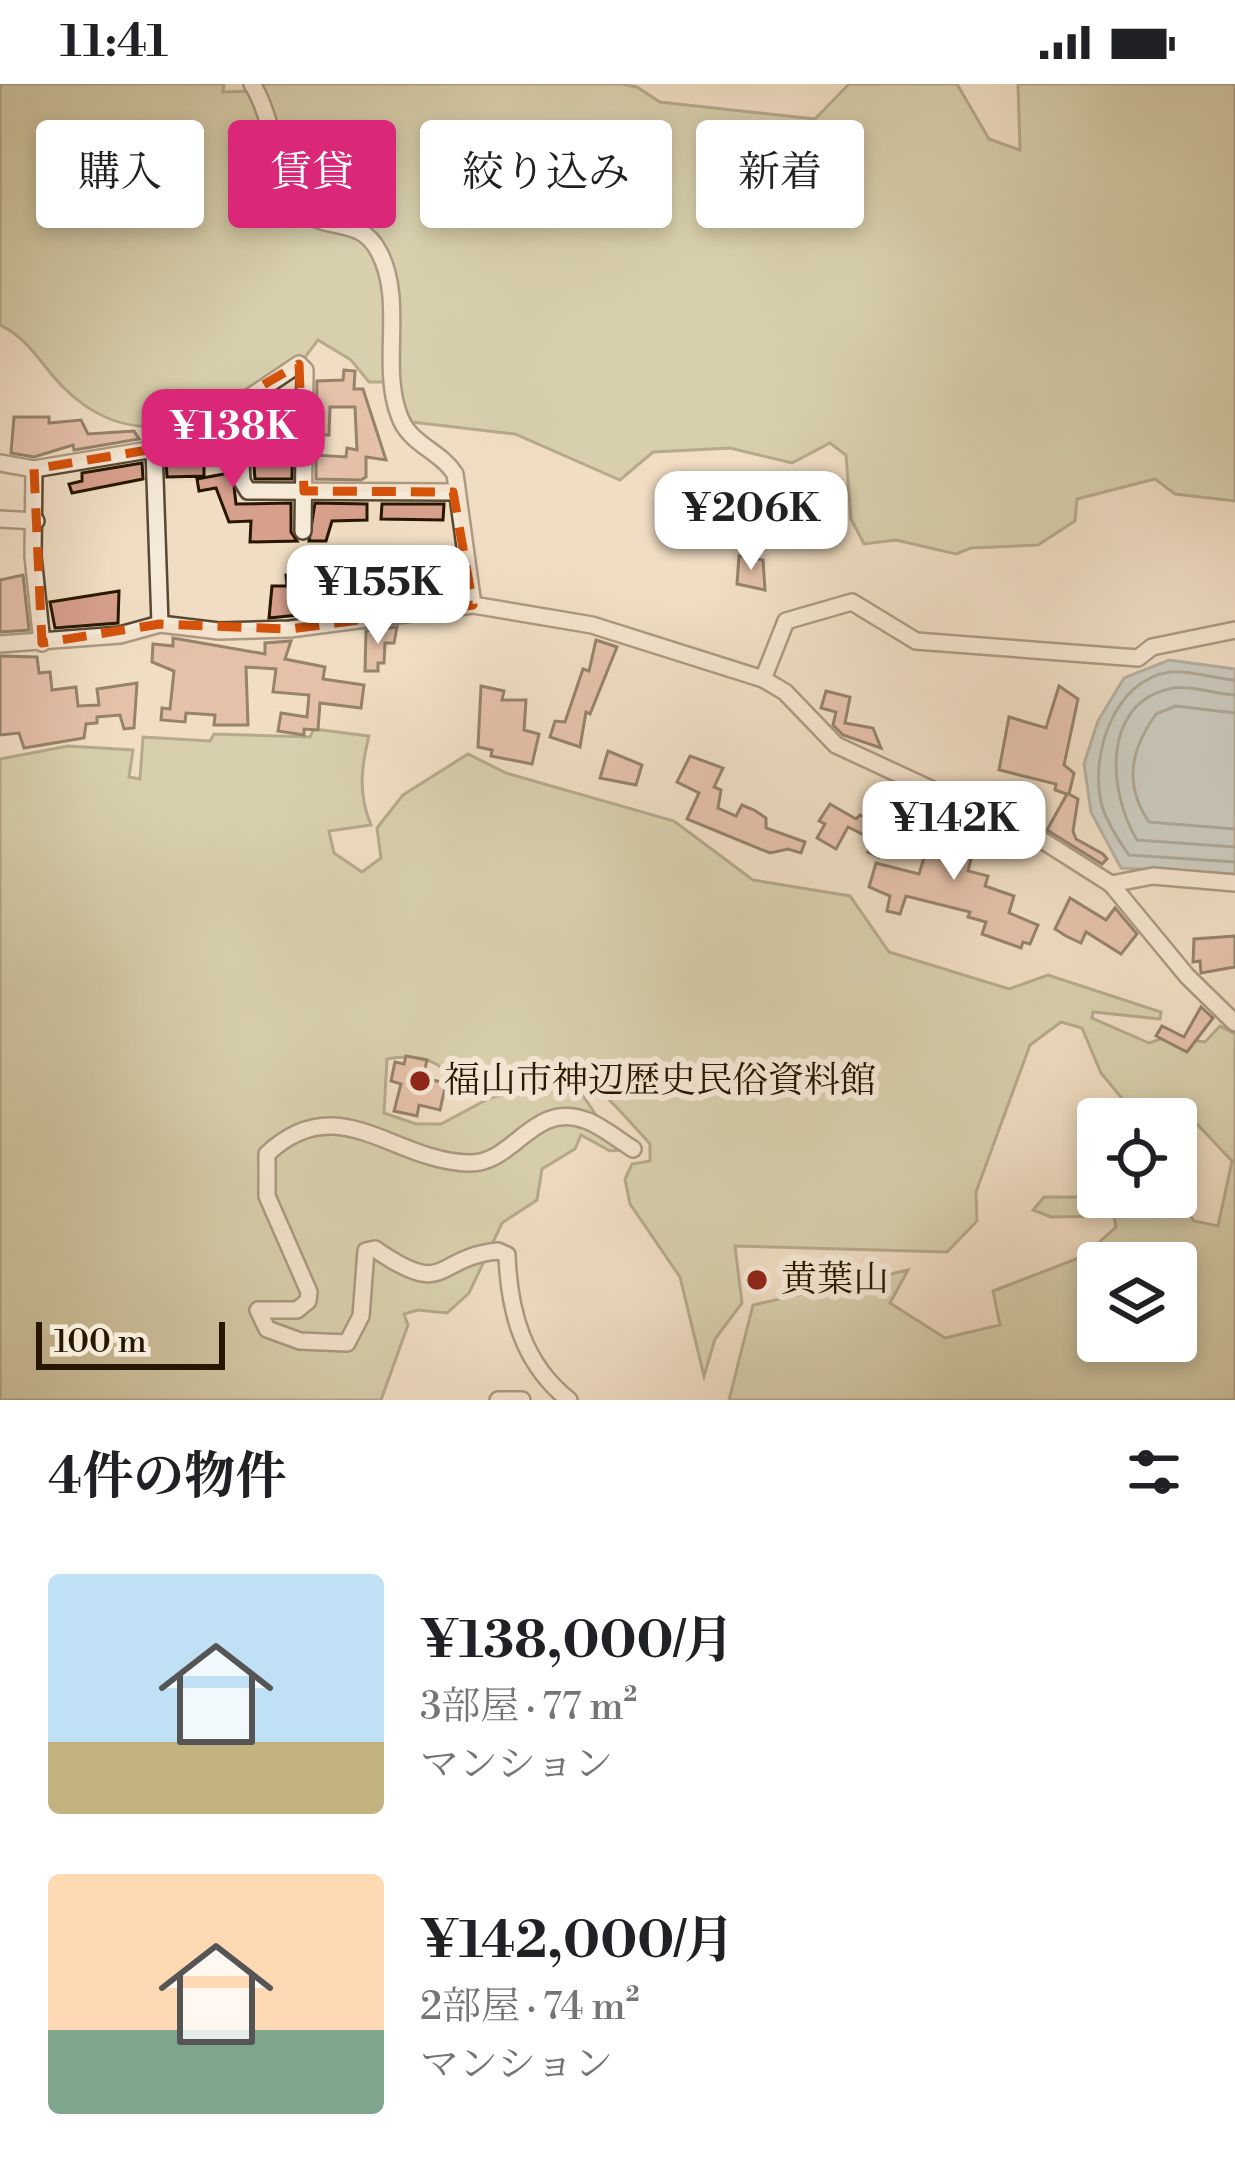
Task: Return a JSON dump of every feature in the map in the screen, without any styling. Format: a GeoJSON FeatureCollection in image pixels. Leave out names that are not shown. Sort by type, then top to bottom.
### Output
{"type":"FeatureCollection","features":[{"type":"Feature","properties":{"kind":"street"},"geometry":{"type":"LineString","coordinates":[[251,84],[268,109],[289,194],[301,210],[365,232],[378,249],[388,273],[397,411],[411,437],[451,467],[466,537],[473,605]]}},
{"type":"Feature","properties":{"kind":"street"},"geometry":{"type":"LineString","coordinates":[[0,464],[34,469],[154,449],[238,405],[299,364],[305,370],[303,531]]}},
{"type":"Feature","properties":{"kind":"street"},"geometry":{"type":"LineString","coordinates":[[238,405],[242,481],[248,490],[454,493]]}},
{"type":"Feature","properties":{"kind":"street"},"geometry":{"type":"LineString","coordinates":[[154,449],[160,624]]}},
{"type":"Feature","properties":{"kind":"street"},"geometry":{"type":"LineString","coordinates":[[34,469],[33,556],[42,643]]}},
{"type":"Feature","properties":{"kind":"street"},"geometry":{"type":"LineString","coordinates":[[0,519],[36,521]]}},
{"type":"Feature","properties":{"kind":"street"},"geometry":{"type":"LineString","coordinates":[[763,679],[786,621],[840,602],[864,607],[916,641],[1036,654],[1138,658],[1152,646],[1235,630]]}},
{"type":"Feature","properties":{"kind":"street"},"geometry":{"type":"LineString","coordinates":[[0,644],[121,635],[160,624],[219,631],[290,629],[351,617],[473,605],[592,625],[763,679],[784,692],[836,746],[1046,842],[1111,884],[1187,976],[1235,1023]]}},
{"type":"Feature","properties":{"kind":"street"},"geometry":{"type":"LineString","coordinates":[[1111,884],[1153,876],[1235,883]]}},
{"type":"Feature","properties":{"kind":"street"},"geometry":{"type":"LineString","coordinates":[[569,1400],[529,1359],[508,1290],[507,1255],[498,1251],[433,1276],[406,1271],[375,1249],[366,1251],[361,1316],[347,1343],[300,1341],[267,1329],[258,1310],[297,1310],[308,1301],[309,1292],[266,1196],[267,1154],[290,1132],[352,1126],[451,1162],[476,1164],[497,1156],[533,1123],[560,1118],[584,1119],[633,1149]]}},
{"type":"Feature","properties":{"kind":"street"},"geometry":{"type":"LineString","coordinates":[[498,1400],[522,1400]]}},
{"type":"Feature","properties":{"kind":"highlighted area"},"geometry":{"type":"Polygon","coordinates":[[[299,364],[304,491],[453,492],[473,605],[290,629],[160,624],[42,643],[34,469],[154,449],[299,364]]]}},
{"type":"Feature","properties":{"kind":"green space"},"geometry":{"type":"Polygon","coordinates":[[[0,84],[224,84],[223,92],[253,91],[264,120],[228,120],[228,228],[346,228],[363,234],[385,274],[391,382],[369,382],[351,360],[318,340],[305,357],[216,408],[157,426],[126,424],[96,412],[65,389],[28,345],[0,325],[0,84]]]}},
{"type":"Feature","properties":{"kind":"green space"},"geometry":{"type":"Polygon","coordinates":[[[259,84],[621,84],[637,87],[660,102],[815,119],[849,84],[957,84],[989,139],[1020,150],[1018,84],[1235,84],[1235,501],[1175,494],[1155,479],[1077,499],[1075,521],[1038,545],[971,548],[956,554],[896,540],[864,544],[851,519],[846,455],[830,443],[792,463],[730,448],[653,452],[620,480],[515,434],[412,422],[402,404],[385,252],[339,228],[396,228],[396,120],[272,120],[259,84]]]}},
{"type":"Feature","properties":{"kind":"green space"},"geometry":{"type":"Polygon","coordinates":[[[314,729],[369,736],[362,781],[371,825],[329,831],[334,853],[362,872],[381,858],[377,828],[403,795],[468,754],[506,773],[674,821],[753,880],[850,896],[889,952],[1009,989],[1048,975],[1161,1012],[1160,1019],[1093,1012],[1092,1018],[1149,1043],[1167,1037],[1205,1042],[1220,1026],[1235,1034],[1235,1400],[729,1400],[753,1305],[908,1270],[890,1303],[945,1338],[1000,1325],[993,1291],[1077,1259],[1077,1362],[1197,1362],[1197,1242],[1099,1242],[1116,1227],[1114,1218],[1192,1218],[1218,1226],[1232,1161],[1197,1124],[1197,1098],[1122,1098],[1101,1073],[1082,1028],[1061,1022],[1030,1045],[976,1192],[977,1221],[947,1252],[735,1246],[742,1303],[715,1339],[704,1376],[680,1277],[630,1204],[625,1179],[632,1164],[650,1161],[650,1144],[606,1096],[588,1082],[551,1071],[466,1095],[433,1062],[400,1057],[387,1059],[384,1113],[416,1124],[441,1124],[490,1098],[544,1083],[580,1091],[619,1150],[610,1151],[581,1135],[575,1149],[542,1169],[537,1200],[502,1223],[469,1293],[447,1313],[418,1310],[404,1314],[408,1325],[381,1400],[0,1400],[0,759],[68,746],[133,750],[129,777],[140,779],[143,737],[210,741],[214,734],[310,737],[314,729]]]}},
{"type":"Feature","properties":{"kind":"green space"},"geometry":{"type":"Polygon","coordinates":[[[1044,1197],[1077,1197],[1077,1217],[1051,1217],[1033,1210],[1044,1197]]]}},
{"type":"Feature","properties":{"kind":"water"},"geometry":{"type":"Polygon","coordinates":[[[1169,660],[1235,669],[1235,874],[1121,868],[1091,812],[1084,764],[1098,721],[1124,678],[1169,660]]]}},
{"type":"Feature","properties":{"kind":"building"},"geometry":{"type":"Polygon","coordinates":[[[344,370],[355,371],[354,389],[363,389],[386,460],[366,457],[366,477],[361,480],[316,479],[316,455],[346,457],[347,448],[357,450],[355,407],[330,407],[329,435],[316,435],[317,381],[343,380],[344,370]]]}},
{"type":"Feature","properties":{"kind":"building"},"geometry":{"type":"Polygon","coordinates":[[[280,391],[293,393],[292,479],[255,479],[250,411],[280,391]]]}},
{"type":"Feature","properties":{"kind":"building"},"geometry":{"type":"Polygon","coordinates":[[[14,417],[49,417],[49,423],[81,420],[88,434],[134,431],[139,439],[74,450],[73,445],[34,457],[11,453],[14,417]]]}},
{"type":"Feature","properties":{"kind":"building"},"geometry":{"type":"Polygon","coordinates":[[[208,434],[228,434],[236,504],[291,503],[291,532],[297,541],[250,542],[251,521],[229,522],[216,488],[199,491],[197,479],[224,474],[224,451],[204,450],[204,476],[167,477],[166,459],[180,459],[180,449],[208,434]]]}},
{"type":"Feature","properties":{"kind":"building"},"geometry":{"type":"Polygon","coordinates":[[[142,463],[143,479],[72,493],[69,484],[82,481],[82,473],[142,463]]]}},
{"type":"Feature","properties":{"kind":"building"},"geometry":{"type":"Polygon","coordinates":[[[315,503],[367,504],[367,520],[332,521],[326,541],[309,541],[315,503]]]}},
{"type":"Feature","properties":{"kind":"building"},"geometry":{"type":"Polygon","coordinates":[[[382,504],[444,504],[443,520],[381,519],[382,504]]]}},
{"type":"Feature","properties":{"kind":"building"},"geometry":{"type":"Polygon","coordinates":[[[739,556],[763,560],[765,590],[737,584],[739,556]]]}},
{"type":"Feature","properties":{"kind":"building"},"geometry":{"type":"Polygon","coordinates":[[[322,571],[327,612],[269,618],[272,586],[287,586],[286,575],[322,571]]]}},
{"type":"Feature","properties":{"kind":"building"},"geometry":{"type":"Polygon","coordinates":[[[23,575],[29,630],[0,632],[0,580],[23,575]]]}},
{"type":"Feature","properties":{"kind":"building"},"geometry":{"type":"Polygon","coordinates":[[[119,591],[118,623],[55,628],[50,602],[119,591]]]}},
{"type":"Feature","properties":{"kind":"building"},"geometry":{"type":"Polygon","coordinates":[[[397,627],[394,643],[385,643],[384,663],[378,663],[378,671],[365,671],[366,631],[397,627]]]}},
{"type":"Feature","properties":{"kind":"building"},"geometry":{"type":"Polygon","coordinates":[[[173,638],[265,654],[265,643],[291,641],[285,659],[325,667],[323,679],[364,685],[361,708],[320,703],[318,730],[304,729],[304,735],[278,731],[281,713],[307,717],[309,695],[273,692],[276,669],[246,667],[248,725],[214,725],[215,715],[186,713],[185,722],[161,720],[162,708],[170,709],[174,671],[152,662],[153,644],[173,646],[173,638]]]}},
{"type":"Feature","properties":{"kind":"building"},"geometry":{"type":"Polygon","coordinates":[[[596,640],[617,647],[590,714],[586,712],[580,747],[550,737],[555,721],[565,722],[583,669],[589,671],[596,640]]]}},
{"type":"Feature","properties":{"kind":"building"},"geometry":{"type":"Polygon","coordinates":[[[0,656],[37,657],[39,673],[50,672],[52,690],[76,687],[78,706],[99,705],[97,689],[137,683],[134,728],[124,729],[120,715],[97,717],[97,723],[86,724],[84,738],[24,748],[19,733],[0,735],[0,656]]]}},
{"type":"Feature","properties":{"kind":"building"},"geometry":{"type":"Polygon","coordinates":[[[481,686],[504,691],[502,700],[526,700],[524,730],[539,734],[532,764],[491,756],[492,750],[478,747],[481,686]]]}},
{"type":"Feature","properties":{"kind":"building"},"geometry":{"type":"Polygon","coordinates":[[[1059,686],[1078,699],[1064,765],[1074,773],[1069,794],[1078,799],[1073,831],[1076,839],[1103,854],[1107,859],[1102,864],[1047,830],[1067,794],[1055,790],[1056,784],[999,770],[1009,717],[1046,728],[1059,686]]]}},
{"type":"Feature","properties":{"kind":"building"},"geometry":{"type":"Polygon","coordinates":[[[826,691],[850,697],[845,723],[873,728],[881,748],[843,735],[833,725],[836,712],[821,708],[826,691]]]}},
{"type":"Feature","properties":{"kind":"building"},"geometry":{"type":"Polygon","coordinates":[[[608,751],[642,765],[636,785],[600,778],[608,751]]]}},
{"type":"Feature","properties":{"kind":"building"},"geometry":{"type":"Polygon","coordinates":[[[690,756],[723,768],[714,787],[721,790],[718,808],[736,816],[742,805],[754,810],[766,818],[766,828],[805,842],[801,853],[788,849],[770,853],[687,819],[699,793],[677,782],[690,756]]]}},
{"type":"Feature","properties":{"kind":"building"},"geometry":{"type":"Polygon","coordinates":[[[990,787],[1036,796],[1031,815],[993,804],[990,787]]]}},
{"type":"Feature","properties":{"kind":"building"},"geometry":{"type":"Polygon","coordinates":[[[830,804],[856,819],[860,815],[881,825],[884,818],[895,824],[879,857],[868,852],[874,840],[848,827],[836,849],[817,838],[825,824],[819,821],[830,804]]]}},
{"type":"Feature","properties":{"kind":"building"},"geometry":{"type":"Polygon","coordinates":[[[926,808],[979,827],[968,871],[988,876],[985,886],[1014,896],[1009,913],[1038,925],[1030,944],[1023,942],[1021,948],[982,934],[986,922],[968,917],[970,912],[906,896],[900,914],[887,911],[890,896],[869,887],[876,863],[919,874],[928,845],[957,853],[961,835],[908,822],[912,810],[924,813],[926,808]]]}},
{"type":"Feature","properties":{"kind":"building"},"geometry":{"type":"Polygon","coordinates":[[[1070,898],[1106,920],[1115,908],[1137,934],[1121,954],[1086,932],[1081,943],[1066,936],[1055,929],[1070,898]]]}},
{"type":"Feature","properties":{"kind":"building"},"geometry":{"type":"Polygon","coordinates":[[[1235,936],[1235,967],[1201,973],[1200,961],[1193,962],[1194,939],[1235,936]]]}},
{"type":"Feature","properties":{"kind":"building"},"geometry":{"type":"Polygon","coordinates":[[[1201,1007],[1213,1018],[1187,1052],[1156,1036],[1162,1026],[1184,1037],[1201,1007]]]}},
{"type":"Feature","properties":{"kind":"building"},"geometry":{"type":"Polygon","coordinates":[[[406,1056],[427,1060],[423,1078],[446,1083],[440,1110],[419,1105],[417,1116],[394,1111],[401,1084],[391,1081],[395,1062],[404,1064],[406,1056]]]}},
{"type":"Feature","properties":{"kind":"place","name":"福山市神辺歴史民俗資料館"},"geometry":{"type":"Point","coordinates":[420,1081]}},
{"type":"Feature","properties":{"kind":"place","name":"黄葉山"},"geometry":{"type":"Point","coordinates":[757,1280]}}]}
